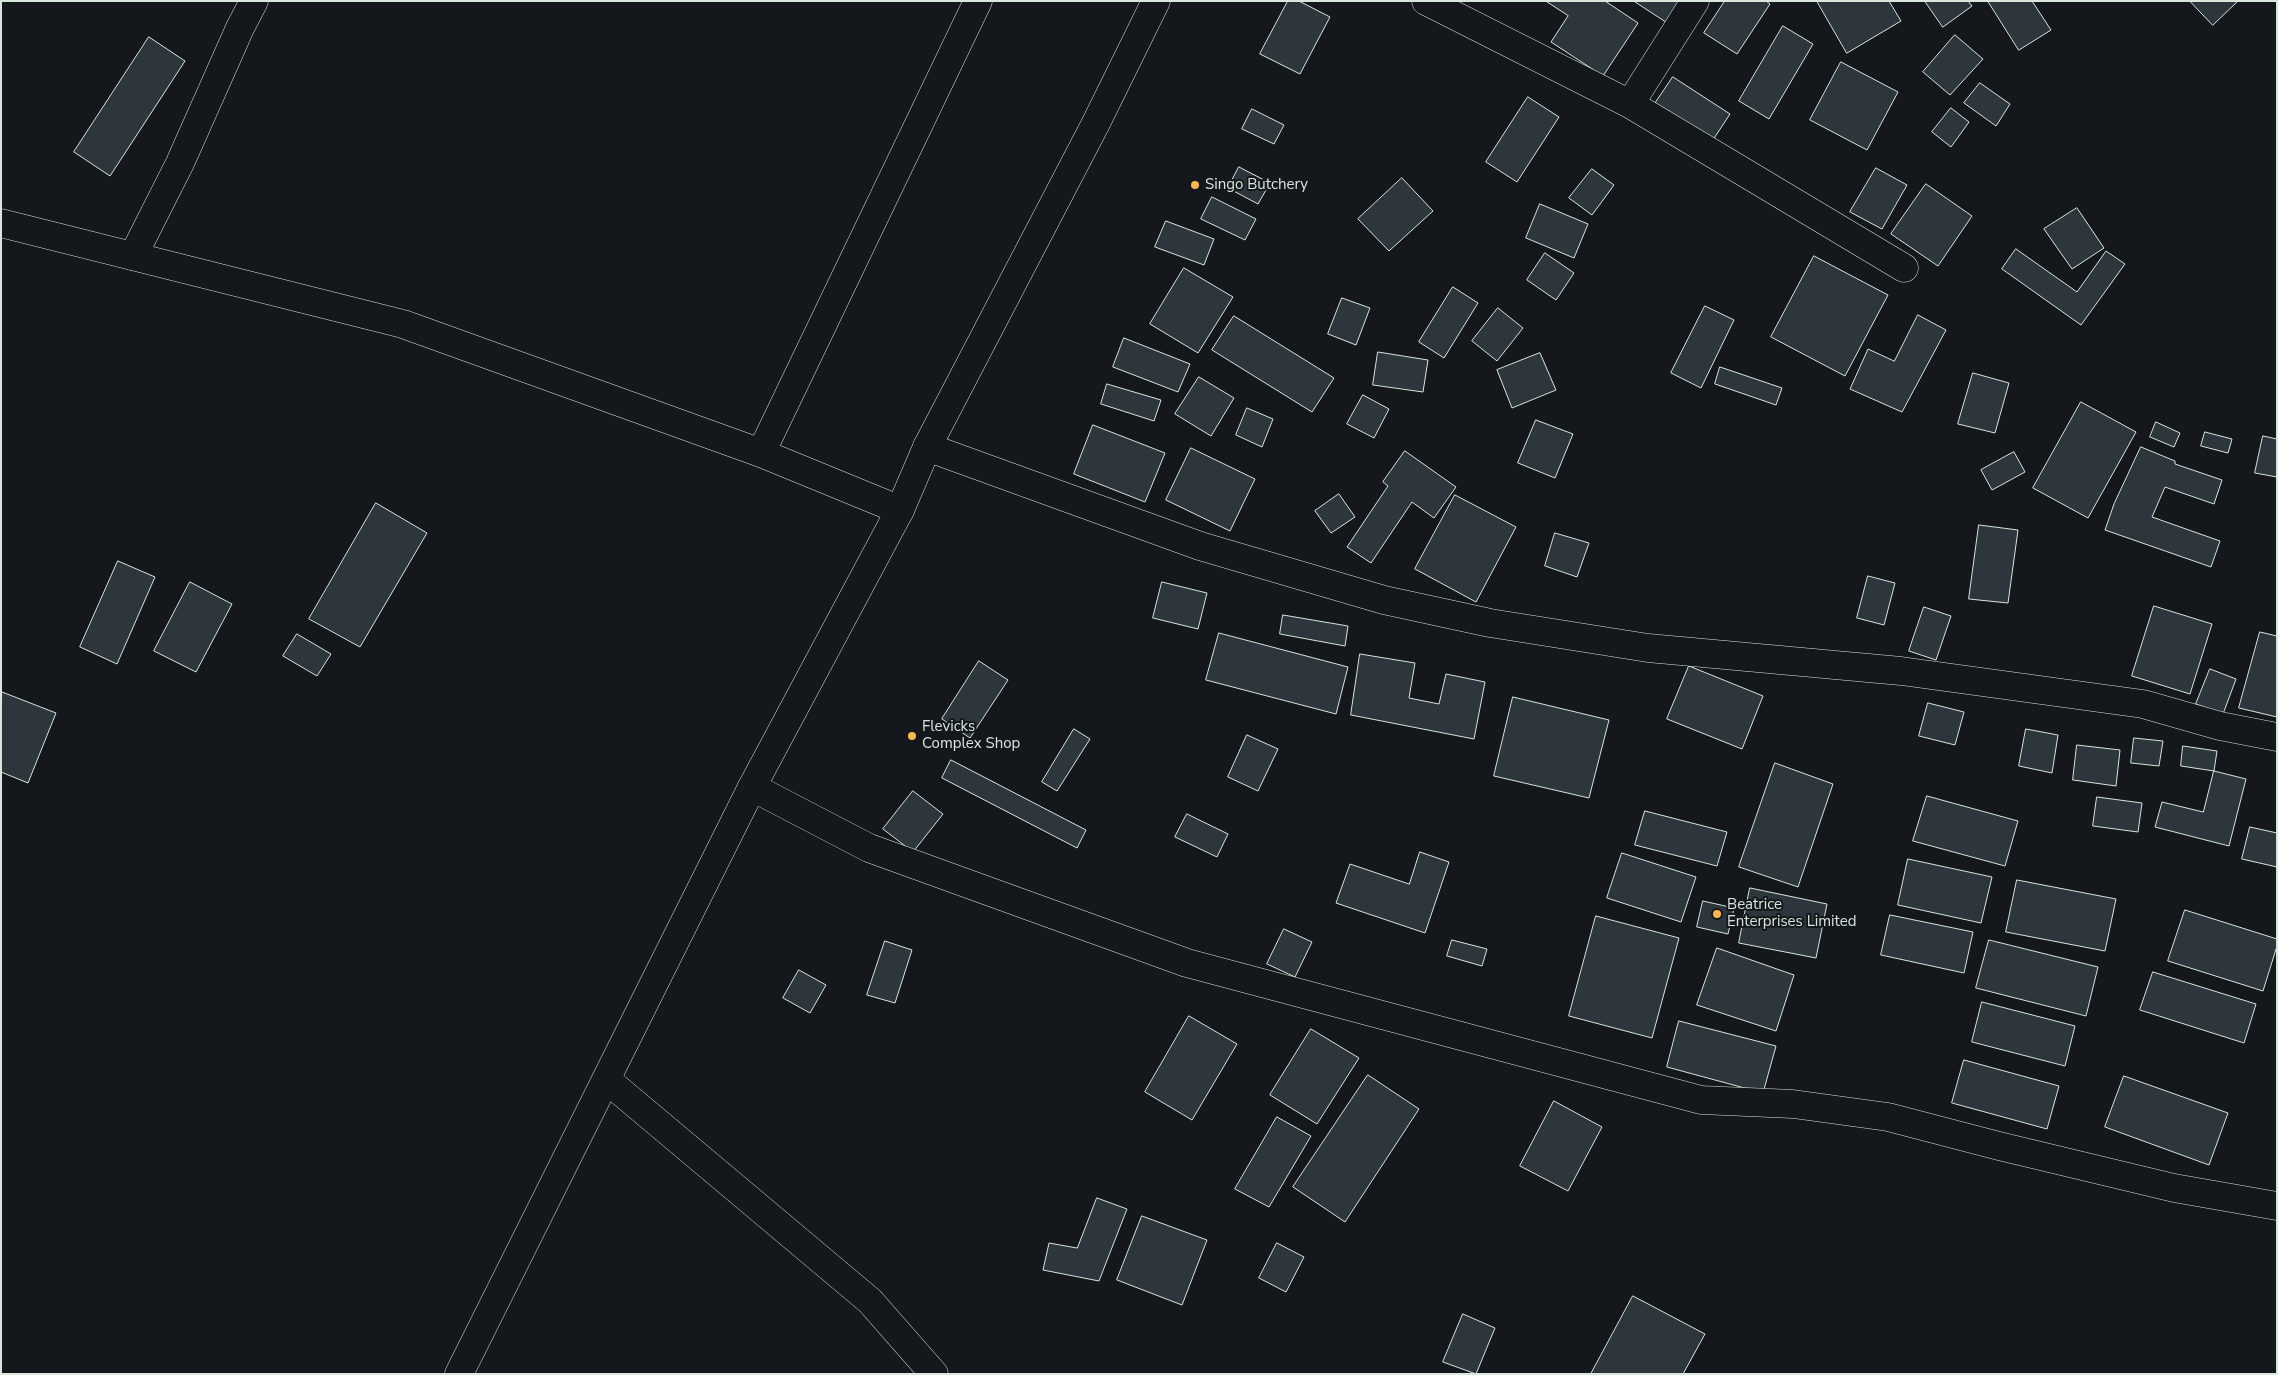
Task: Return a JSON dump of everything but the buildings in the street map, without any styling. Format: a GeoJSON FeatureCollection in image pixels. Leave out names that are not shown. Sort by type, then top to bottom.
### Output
{"type":"FeatureCollection","features":[{"type":"Feature","properties":{"kind":"street"},"geometry":{"type":"LineString","coordinates":[[133,256],[180,163],[240,28],[254,1]]}},
{"type":"Feature","properties":{"kind":"street"},"geometry":{"type":"LineString","coordinates":[[761,453],[978,1]]}},
{"type":"Feature","properties":{"kind":"street"},"geometry":{"type":"LineString","coordinates":[[459,1374],[752,787],[900,510],[927,447],[1096,123],[1156,1]]}},
{"type":"Feature","properties":{"kind":"street"},"geometry":{"type":"LineString","coordinates":[[1426,1],[1630,104],[1904,268]]}},
{"type":"Feature","properties":{"kind":"street"},"geometry":{"type":"LineString","coordinates":[[1630,104],[1695,1]]}},
{"type":"Feature","properties":{"kind":"street"},"geometry":{"type":"LineString","coordinates":[[1,223],[404,324],[761,453],[900,510]]}},
{"type":"Feature","properties":{"kind":"street"},"geometry":{"type":"LineString","coordinates":[[927,447],[1200,546],[1394,602],[1490,622],[1648,648],[1901,671],[2143,704],[2220,726],[2277,737]]}},
{"type":"Feature","properties":{"kind":"street"},"geometry":{"type":"LineString","coordinates":[[752,787],[869,848],[1187,963],[1701,1100],[1793,1104],[1888,1116],[1999,1146],[2174,1188],[2277,1206]]}},
{"type":"Feature","properties":{"kind":"street"},"geometry":{"type":"LineString","coordinates":[[607,1080],[870,1301],[934,1374]]}},
{"type":"Feature","properties":{"kind":"place","name":"Singo Butchery"},"geometry":{"type":"Point","coordinates":[1195,185]}},
{"type":"Feature","properties":{"kind":"place","name":"Flevicks Complex Shop"},"geometry":{"type":"Point","coordinates":[912,736]}},
{"type":"Feature","properties":{"kind":"place","name":"Beatrice Enterprises Limited"},"geometry":{"type":"Point","coordinates":[1717,914]}}]}
